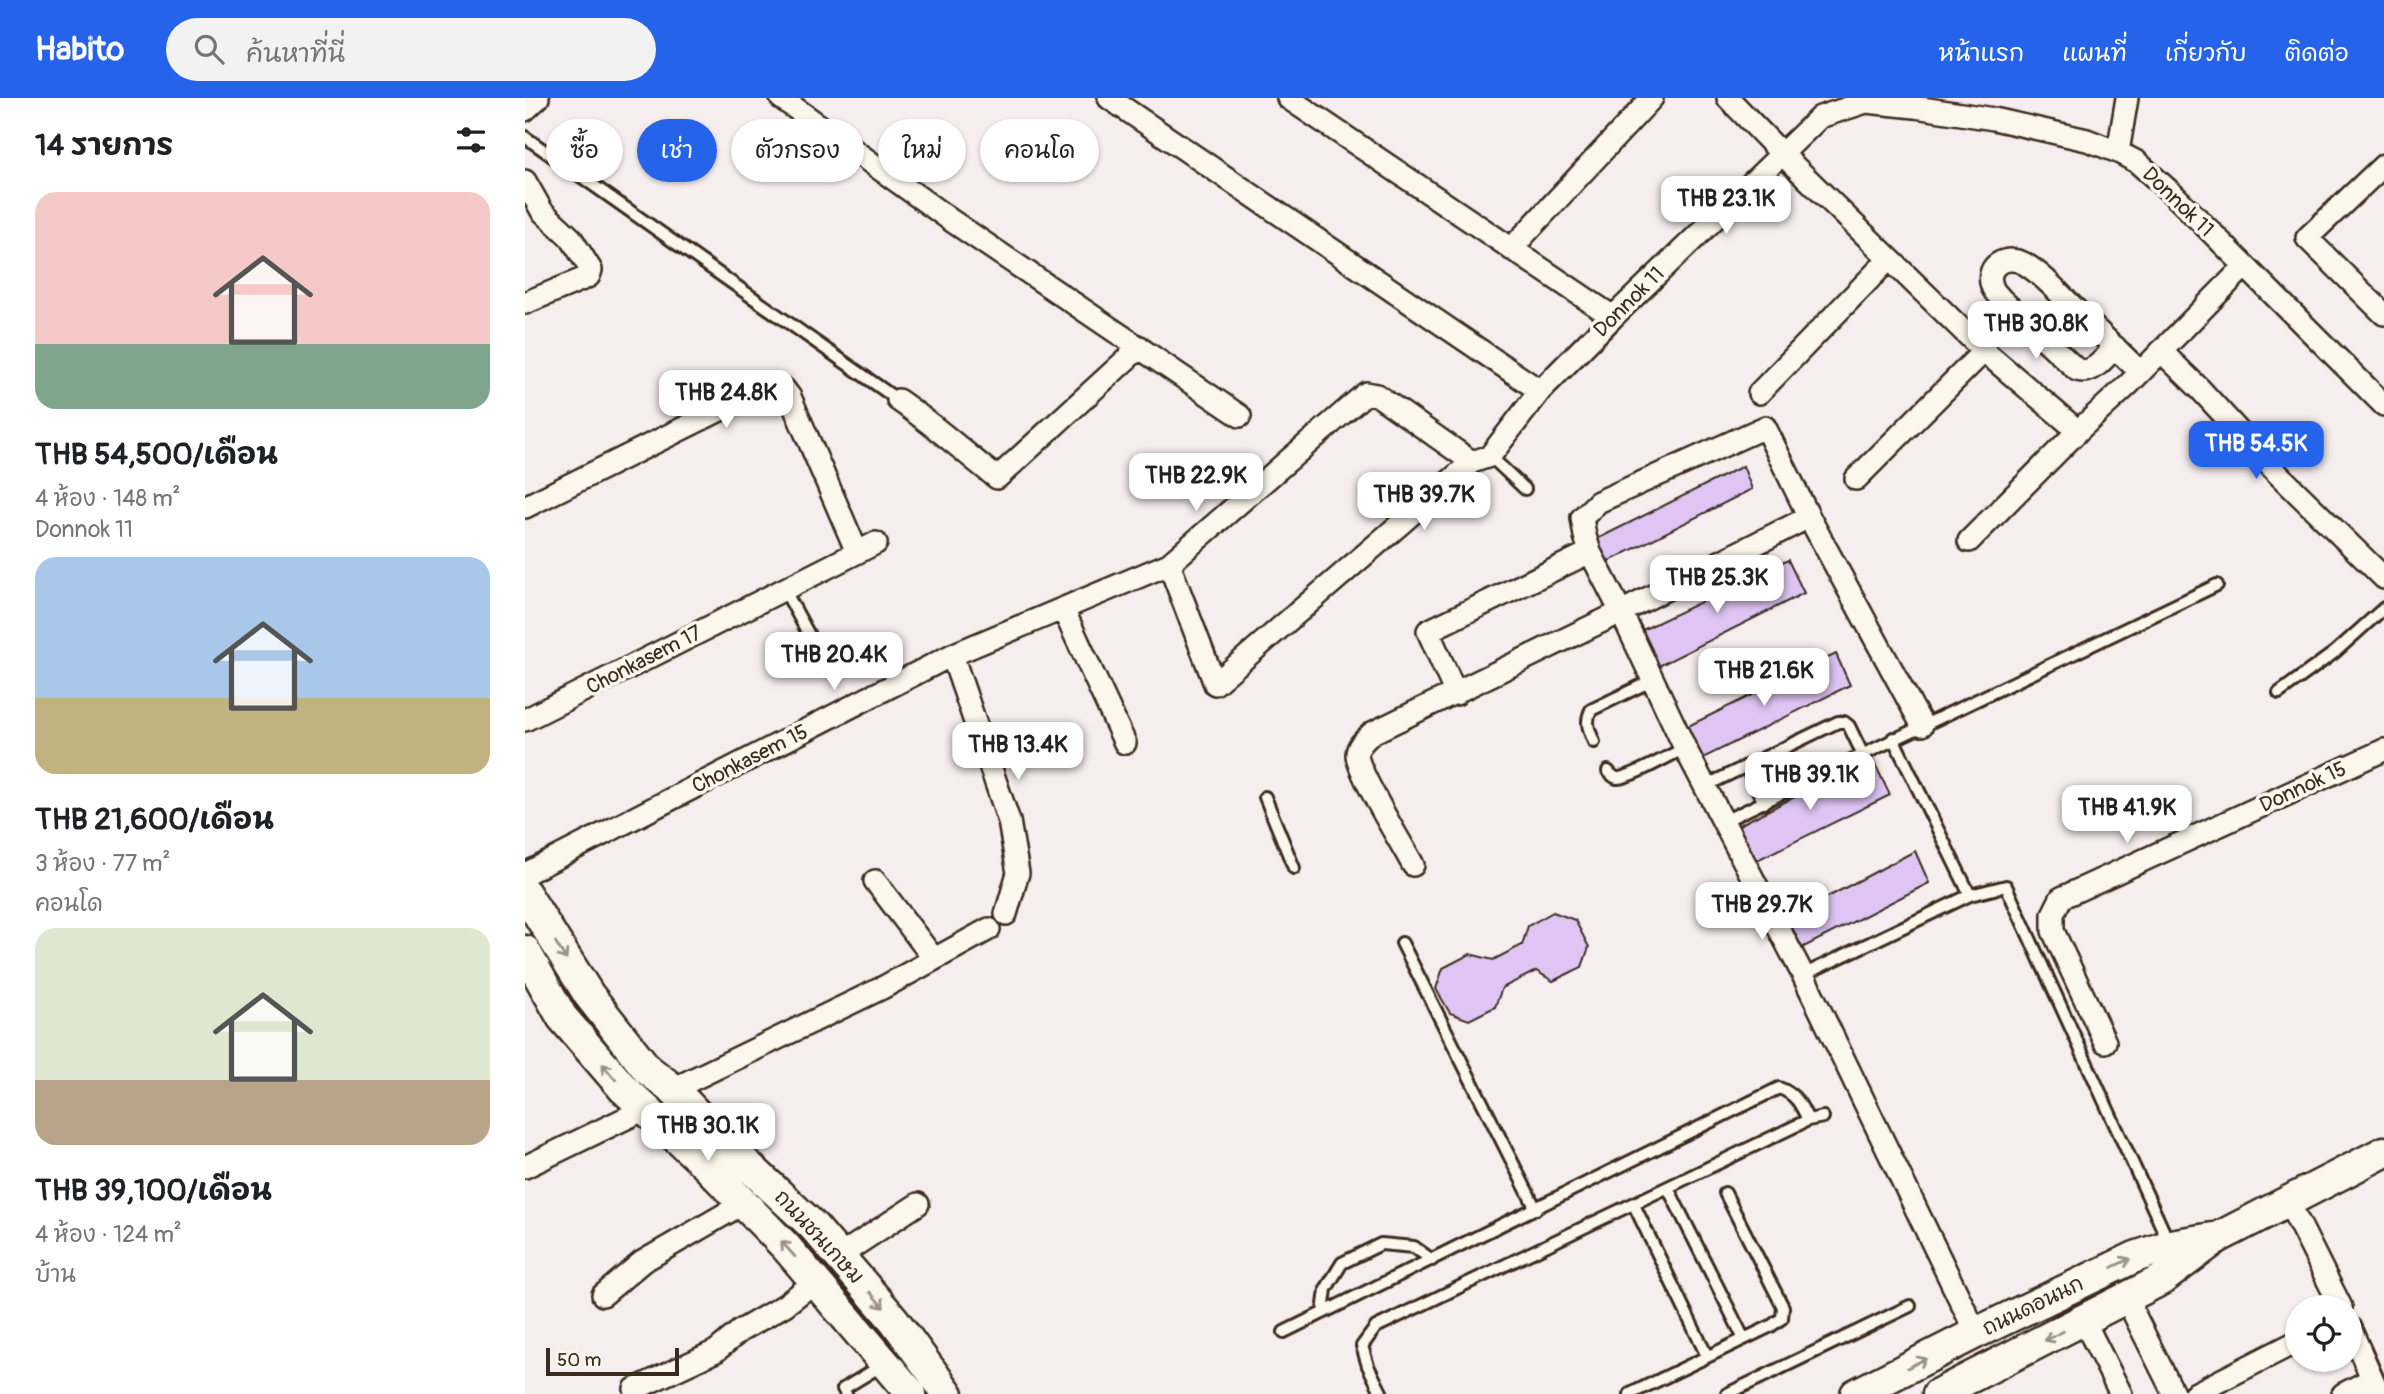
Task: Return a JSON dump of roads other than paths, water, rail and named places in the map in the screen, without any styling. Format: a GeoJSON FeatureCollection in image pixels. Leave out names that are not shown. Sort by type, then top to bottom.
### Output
{"type":"FeatureCollection","features":[{"type":"Feature","properties":{"kind":"main road","name":"ถนนชนเกษม"},"geometry":{"type":"LineString","coordinates":[[525,893],[589,995],[647,1069],[673,1089],[725,1144],[813,1226],[894,1320],[948,1394]]}},
{"type":"Feature","properties":{"kind":"main road","name":"ถนนชนเกษม"},"geometry":{"type":"LineString","coordinates":[[525,951],[562,1017],[622,1088],[647,1108],[744,1203],[816,1281],[911,1394]]}},
{"type":"Feature","properties":{"kind":"main road","name":"ถนนดอนนก"},"geometry":{"type":"LineString","coordinates":[[1938,1394],[2161,1280],[2217,1238],[2384,1152]]}},
{"type":"Feature","properties":{"kind":"main road","name":"ถนนดอนนก"},"geometry":{"type":"LineString","coordinates":[[1856,1394],[2135,1257],[2170,1245],[2217,1238]]}},
{"type":"Feature","properties":{"kind":"street"},"geometry":{"type":"LineString","coordinates":[[525,110],[538,98]]}},
{"type":"Feature","properties":{"kind":"street"},"geometry":{"type":"LineString","coordinates":[[781,98],[952,221],[1240,416]]}},
{"type":"Feature","properties":{"kind":"street"},"geometry":{"type":"LineString","coordinates":[[1109,98],[1540,391]]}},
{"type":"Feature","properties":{"kind":"street"},"geometry":{"type":"LineString","coordinates":[[1288,98],[1613,317]]}},
{"type":"Feature","properties":{"kind":"street"},"geometry":{"type":"LineString","coordinates":[[1511,249],[1652,98]]}},
{"type":"Feature","properties":{"kind":"street"},"geometry":{"type":"LineString","coordinates":[[1728,98],[1984,351],[2078,430]]}},
{"type":"Feature","properties":{"kind":"street"},"geometry":{"type":"LineString","coordinates":[[2118,152],[2127,98]]}},
{"type":"Feature","properties":{"kind":"street","name":"Donnok 11"},"geometry":{"type":"LineString","coordinates":[[1169,565],[1215,684],[1481,459],[1540,391],[1613,317],[1820,117],[1865,102],[1994,119],[2087,140],[2137,162],[2175,196],[2384,405]]}},
{"type":"Feature","properties":{"kind":"street"},"geometry":{"type":"LineString","coordinates":[[2384,164],[2307,238],[2384,314]]}},
{"type":"Feature","properties":{"kind":"street"},"geometry":{"type":"LineString","coordinates":[[525,181],[542,211],[571,238],[591,270],[583,279],[525,303]]}},
{"type":"Feature","properties":{"kind":"street"},"geometry":{"type":"LineString","coordinates":[[2115,348],[2087,372],[2077,370],[1992,288],[1991,274],[1998,263],[2008,258],[2019,260],[2034,270],[2140,372]]}},
{"type":"Feature","properties":{"kind":"street"},"geometry":{"type":"LineString","coordinates":[[1759,393],[1889,259]]}},
{"type":"Feature","properties":{"kind":"street"},"geometry":{"type":"LineString","coordinates":[[1969,541],[2245,267]]}},
{"type":"Feature","properties":{"kind":"street"},"geometry":{"type":"LineString","coordinates":[[898,400],[997,478],[1140,347]]}},
{"type":"Feature","properties":{"kind":"street"},"geometry":{"type":"LineString","coordinates":[[1856,479],[1984,351]]}},
{"type":"Feature","properties":{"kind":"street"},"geometry":{"type":"LineString","coordinates":[[2161,351],[2276,472],[2384,578]]}},
{"type":"Feature","properties":{"kind":"street","name":"Chonkasem 17"},"geometry":{"type":"LineString","coordinates":[[525,507],[748,396],[774,387],[784,389],[790,397],[866,547],[525,720]]}},
{"type":"Feature","properties":{"kind":"street","name":"Chonkasem 15"},"geometry":{"type":"LineString","coordinates":[[525,874],[952,655],[1169,565],[1366,393],[1377,395],[1481,459]]}},
{"type":"Feature","properties":{"kind":"street"},"geometry":{"type":"LineString","coordinates":[[1922,724],[1808,517],[1765,427],[1598,502],[1582,518],[1590,552],[1685,748],[1803,975],[1976,1333]]}},
{"type":"Feature","properties":{"kind":"street"},"geometry":{"type":"LineString","coordinates":[[1413,865],[1365,775],[1357,754],[1360,745],[1373,733],[1808,517]]}},
{"type":"Feature","properties":{"kind":"street"},"geometry":{"type":"LineString","coordinates":[[1456,694],[1428,631],[1590,552]]}},
{"type":"Feature","properties":{"kind":"street"},"geometry":{"type":"LineString","coordinates":[[1063,609],[1125,743]]}},
{"type":"Feature","properties":{"kind":"street"},"geometry":{"type":"LineString","coordinates":[[952,655],[1009,821],[1018,873],[1006,914]]}},
{"type":"Feature","properties":{"kind":"street","name":"Donnok 15"},"geometry":{"type":"LineString","coordinates":[[2105,1042],[2053,931],[2053,914],[2061,898],[2384,750]]}},
{"type":"Feature","properties":{"kind":"street"},"geometry":{"type":"LineString","coordinates":[[875,881],[934,959]]}},
{"type":"Feature","properties":{"kind":"street"},"geometry":{"type":"LineString","coordinates":[[673,1089],[883,988],[989,929]]}},
{"type":"Feature","properties":{"kind":"street"},"geometry":{"type":"LineString","coordinates":[[525,1167],[647,1108]]}},
{"type":"Feature","properties":{"kind":"street"},"geometry":{"type":"LineString","coordinates":[[2288,1201],[2335,1295]]}},
{"type":"Feature","properties":{"kind":"street"},"geometry":{"type":"LineString","coordinates":[[603,1295],[642,1262],[744,1203]]}},
{"type":"Feature","properties":{"kind":"street"},"geometry":{"type":"LineString","coordinates":[[839,1256],[918,1204]]}},
{"type":"Feature","properties":{"kind":"street"},"geometry":{"type":"LineString","coordinates":[[635,1389],[716,1351],[740,1331],[785,1305],[816,1281]]}},
{"type":"Feature","properties":{"kind":"street"},"geometry":{"type":"LineString","coordinates":[[2126,1298],[2174,1394]]}},
{"type":"Feature","properties":{"kind":"street"},"geometry":{"type":"LineString","coordinates":[[2084,1321],[2121,1394]]}},
{"type":"Feature","properties":{"kind":"street"},"geometry":{"type":"LineString","coordinates":[[2194,1394],[2285,1348]]}},
{"type":"Feature","properties":{"kind":"street"},"geometry":{"type":"LineString","coordinates":[[2343,1394],[2375,1386],[2362,1356]]}},
{"type":"Feature","properties":{"kind":"lane"},"geometry":{"type":"LineString","coordinates":[[525,137],[898,400]]}},
{"type":"Feature","properties":{"kind":"lane"},"geometry":{"type":"LineString","coordinates":[[1481,459],[1525,489]]}},
{"type":"Feature","properties":{"kind":"lane"},"geometry":{"type":"LineString","coordinates":[[1724,821],[2217,585]]}},
{"type":"Feature","properties":{"kind":"lane"},"geometry":{"type":"LineString","coordinates":[[784,589],[822,659]]}},
{"type":"Feature","properties":{"kind":"lane"},"geometry":{"type":"LineString","coordinates":[[2279,693],[2335,652],[2384,608]]}},
{"type":"Feature","properties":{"kind":"lane"},"geometry":{"type":"LineString","coordinates":[[1594,742],[1587,718],[1591,710],[1653,680]]}},
{"type":"Feature","properties":{"kind":"lane"},"geometry":{"type":"LineString","coordinates":[[1705,786],[1838,722],[1849,726],[1862,753]]}},
{"type":"Feature","properties":{"kind":"lane"},"geometry":{"type":"LineString","coordinates":[[1893,738],[1970,895]]}},
{"type":"Feature","properties":{"kind":"lane"},"geometry":{"type":"LineString","coordinates":[[1608,771],[1619,778],[1685,748]]}},
{"type":"Feature","properties":{"kind":"lane"},"geometry":{"type":"LineString","coordinates":[[1746,766],[1764,803]]}},
{"type":"Feature","properties":{"kind":"lane"},"geometry":{"type":"LineString","coordinates":[[1265,797],[1294,868]]}},
{"type":"Feature","properties":{"kind":"lane"},"geometry":{"type":"LineString","coordinates":[[1803,975],[1970,895],[2006,886],[2170,1245]]}},
{"type":"Feature","properties":{"kind":"lane"},"geometry":{"type":"LineString","coordinates":[[1402,943],[1536,1209]]}},
{"type":"Feature","properties":{"kind":"lane"},"geometry":{"type":"LineString","coordinates":[[1284,1332],[1779,1088],[1800,1101],[1808,1121]]}},
{"type":"Feature","properties":{"kind":"lane"},"geometry":{"type":"LineString","coordinates":[[1382,1394],[1368,1366],[1362,1346],[1376,1326],[1808,1121],[1823,1117]]}},
{"type":"Feature","properties":{"kind":"lane"},"geometry":{"type":"LineString","coordinates":[[1668,1188],[1744,1339]]}},
{"type":"Feature","properties":{"kind":"lane"},"geometry":{"type":"LineString","coordinates":[[1630,1394],[1782,1318],[1783,1307],[1725,1193]]}},
{"type":"Feature","properties":{"kind":"lane"},"geometry":{"type":"LineString","coordinates":[[1634,1205],[1707,1356]]}},
{"type":"Feature","properties":{"kind":"lane"},"geometry":{"type":"LineString","coordinates":[[1323,1313],[1326,1289],[1342,1263],[1381,1244],[1414,1247],[1433,1260]]}},
{"type":"Feature","properties":{"kind":"lane"},"geometry":{"type":"LineString","coordinates":[[1727,1394],[1910,1306]]}},
{"type":"Feature","properties":{"kind":"lane"},"geometry":{"type":"LineString","coordinates":[[846,1394],[843,1389],[886,1363]]}}]}
